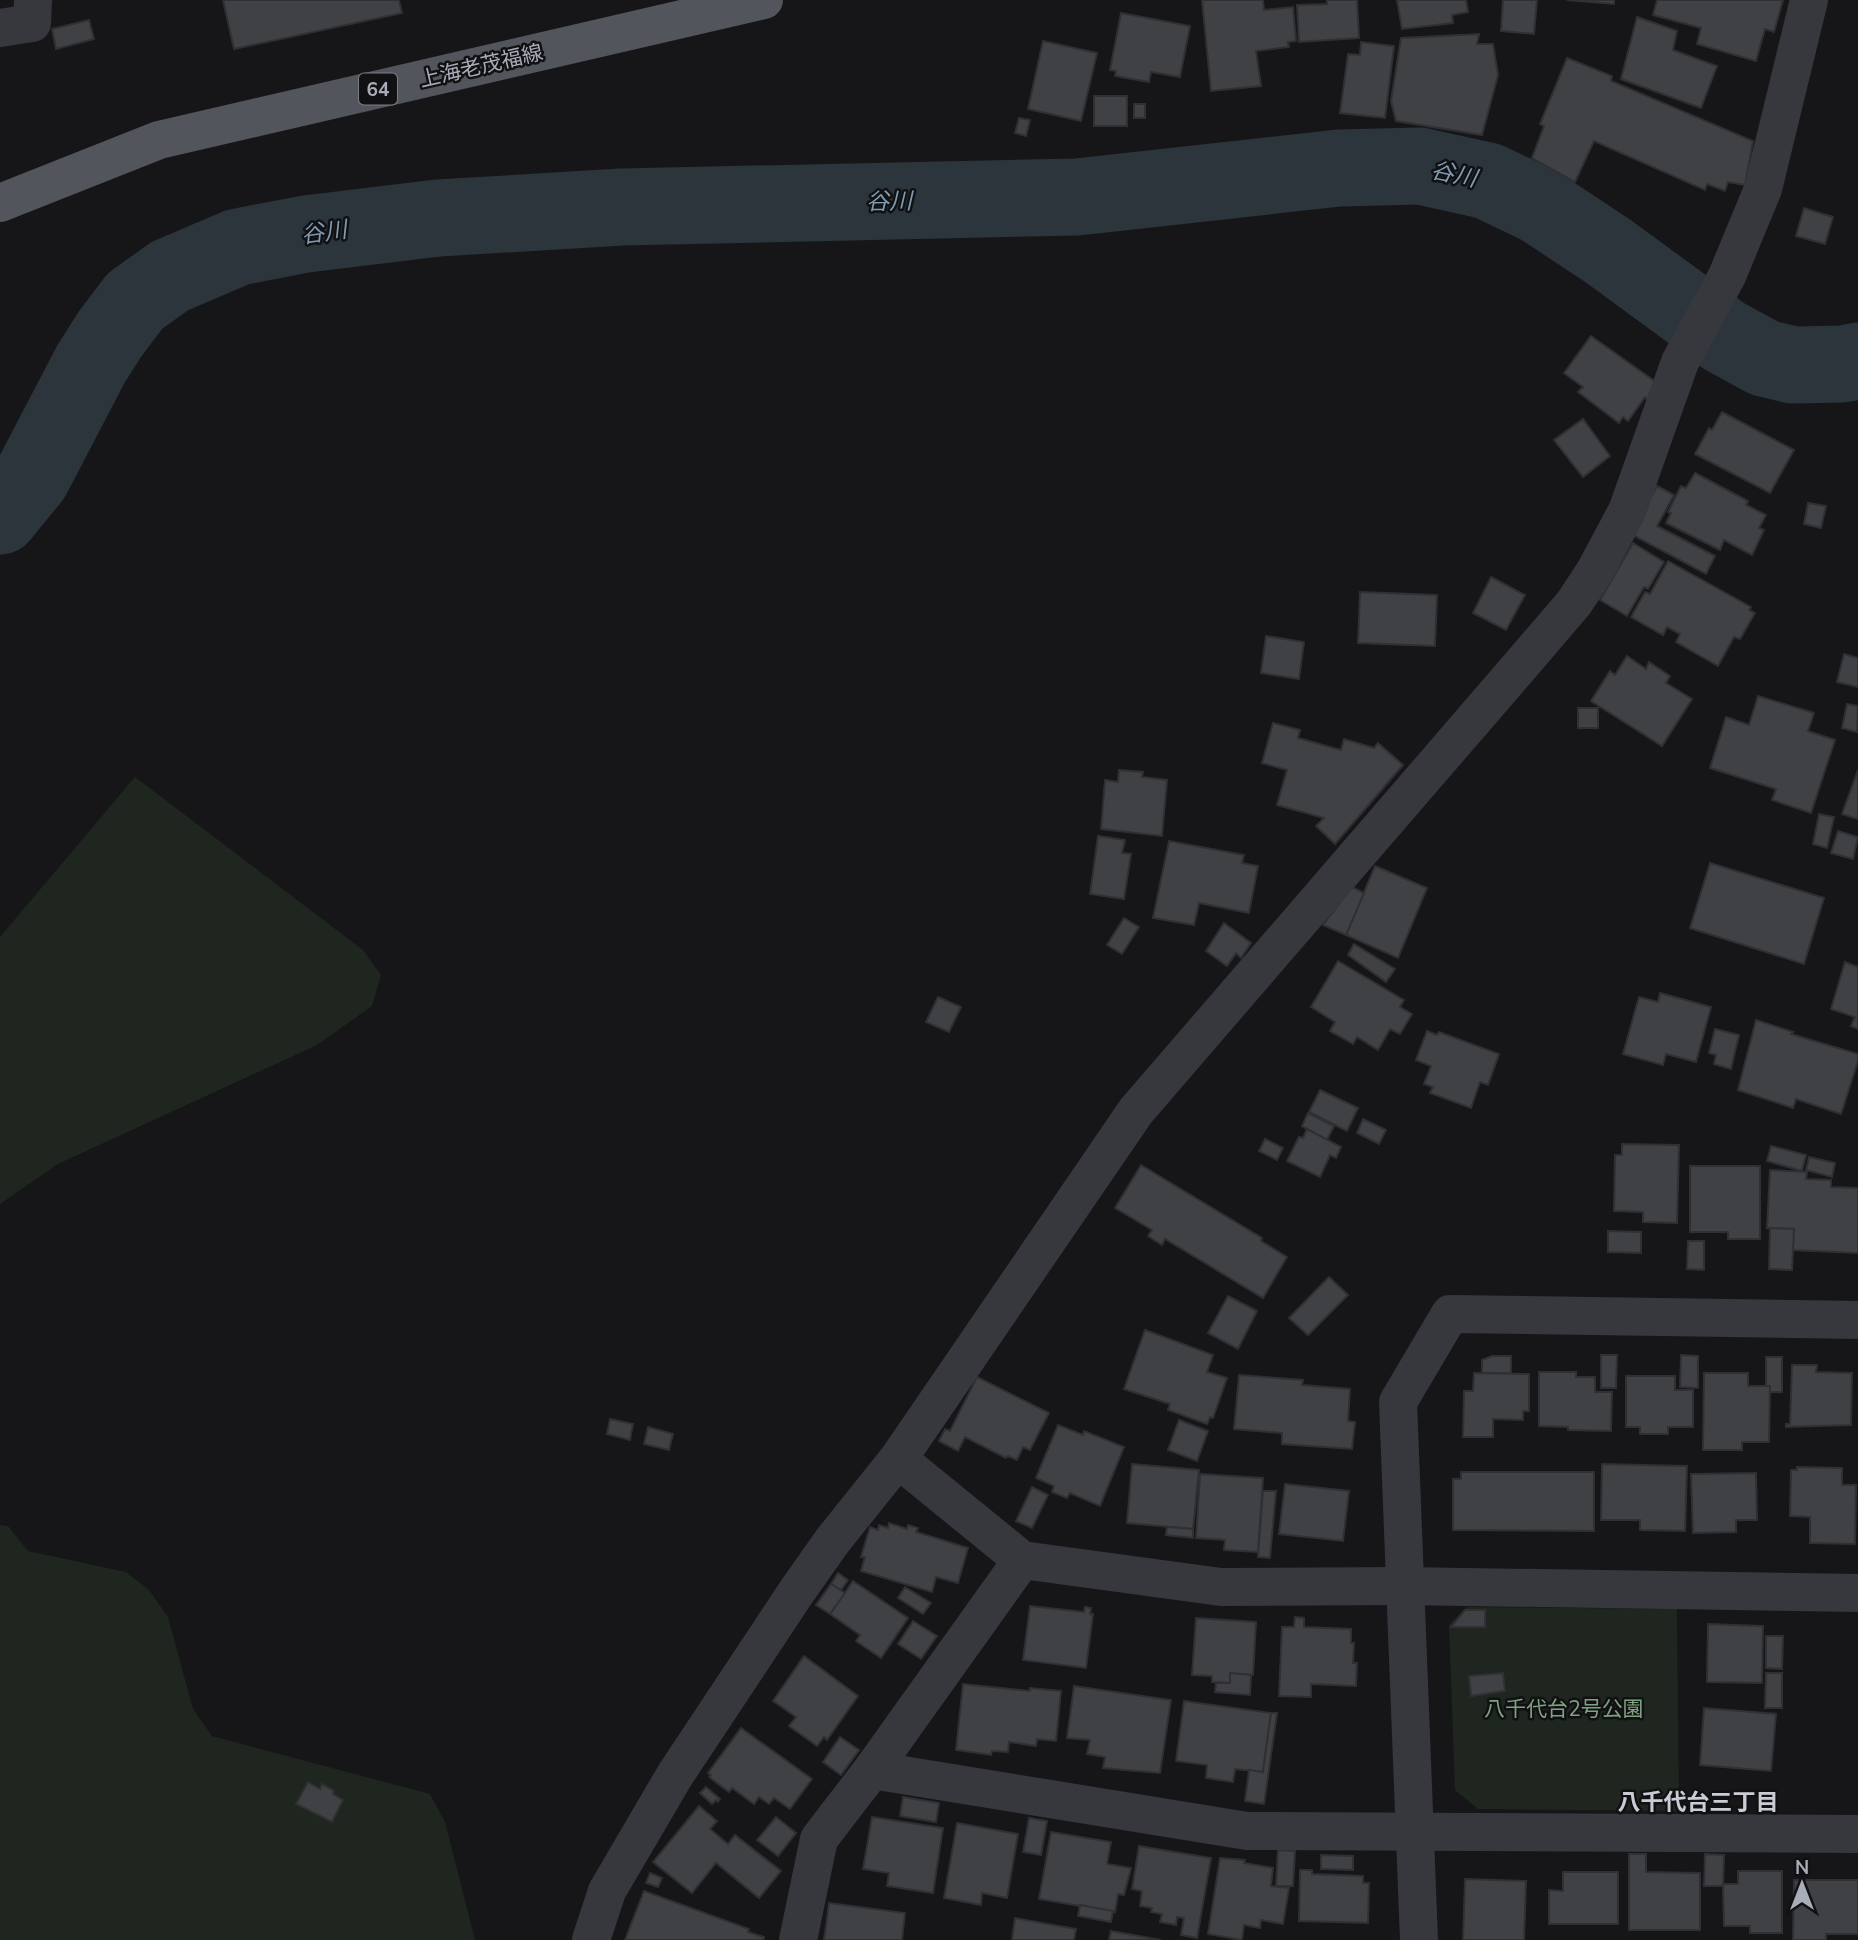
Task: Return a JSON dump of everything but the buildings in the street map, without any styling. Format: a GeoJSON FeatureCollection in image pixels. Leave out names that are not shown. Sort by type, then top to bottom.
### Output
{"type":"FeatureCollection","features":[{"type":"Feature","properties":{"kind":"main road","name":"上海老茂福線"},"geometry":{"type":"LineString","coordinates":[[0,203],[159,140],[764,0]]}},
{"type":"Feature","properties":{"kind":"street"},"geometry":{"type":"LineString","coordinates":[[0,28],[32,23],[33,0]]}},
{"type":"Feature","properties":{"kind":"street"},"geometry":{"type":"LineString","coordinates":[[591,1940],[607,1891],[675,1774],[797,1591],[833,1540],[898,1459],[1136,1111],[1574,603],[1595,571],[1627,511],[1680,362],[1727,276],[1763,189],[1809,0]]}},
{"type":"Feature","properties":{"kind":"street"},"geometry":{"type":"LineString","coordinates":[[1419,1940],[1398,1402],[1450,1314],[1858,1320]]}},
{"type":"Feature","properties":{"kind":"street"},"geometry":{"type":"LineString","coordinates":[[898,1459],[1022,1560],[1221,1587],[1404,1586],[1858,1593]]}},
{"type":"Feature","properties":{"kind":"street"},"geometry":{"type":"LineString","coordinates":[[798,1940],[819,1839],[872,1770],[1022,1560]]}},
{"type":"Feature","properties":{"kind":"street"},"geometry":{"type":"LineString","coordinates":[[872,1770],[1247,1831],[1858,1834]]}},
{"type":"Feature","properties":{"kind":"green space"},"geometry":{"type":"Polygon","coordinates":[[[135,777],[363,950],[381,975],[372,1006],[317,1045],[58,1164],[0,1204],[0,937],[135,777]]]}},
{"type":"Feature","properties":{"kind":"green space"},"geometry":{"type":"Polygon","coordinates":[[[0,1525],[8,1526],[28,1551],[126,1572],[149,1590],[168,1617],[193,1709],[212,1736],[430,1794],[445,1822],[475,1940],[0,1940],[0,1525]]]}},
{"type":"Feature","properties":{"kind":"green space","name":"八千代台2号公園"},"geometry":{"type":"Polygon","coordinates":[[[1467,1607],[1677,1609],[1679,1811],[1478,1809],[1455,1790],[1449,1625],[1467,1607]]]}},
{"type":"Feature","properties":{"kind":"waterway","name":"谷川"},"geometry":{"type":"LineString","coordinates":[[0,516],[32,477],[91,364],[110,334],[135,301],[170,276],[238,247],[306,234],[438,218],[622,207],[1077,197],[1339,168],[1420,166],[1488,181],[1540,206],[1608,251],[1724,336],[1764,358],[1793,365],[1858,361]]}},
{"type":"Feature","properties":{"kind":"district","name":"八千代台三丁目"},"geometry":{"type":"Point","coordinates":[1698,1802]}}]}
